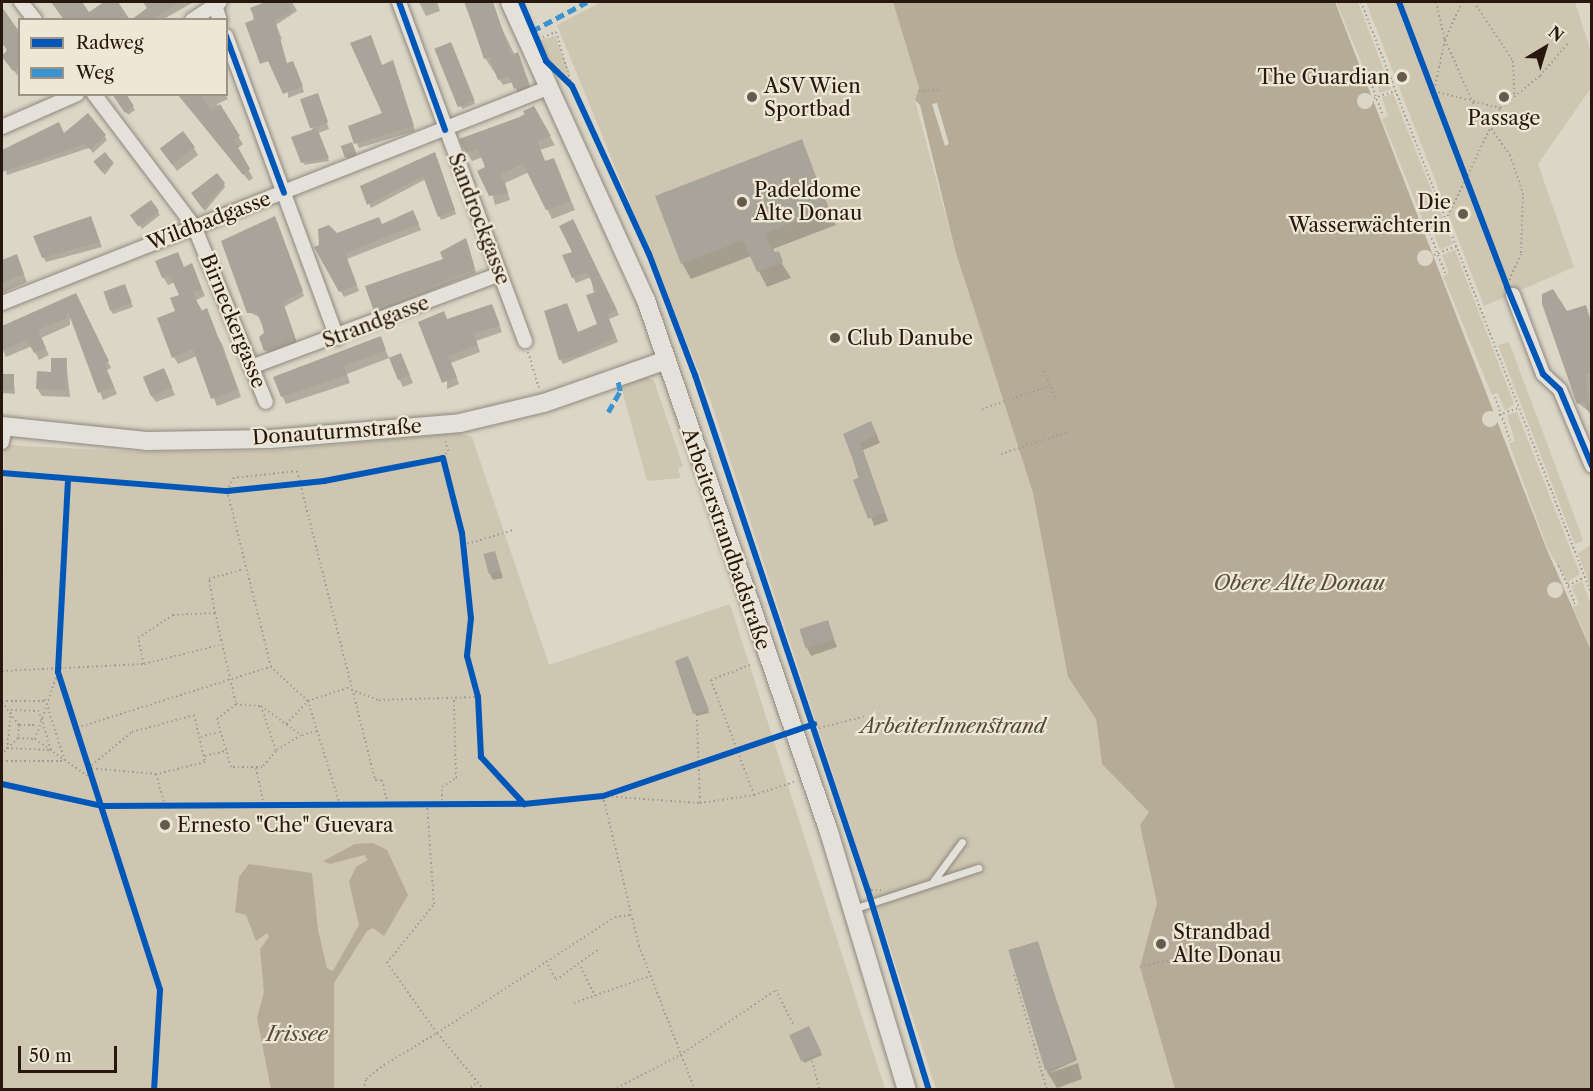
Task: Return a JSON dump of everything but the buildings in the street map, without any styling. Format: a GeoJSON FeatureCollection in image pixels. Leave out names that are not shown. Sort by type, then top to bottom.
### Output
{"type":"FeatureCollection","features":[{"type":"Feature","properties":{"kind":"main road","name":"Arbeiterstrandbadstraße"},"geometry":{"type":"LineString","coordinates":[[510,2],[557,81],[646,300],[664,362],[810,777],[853,909],[907,1089]]}},
{"type":"Feature","properties":{"kind":"main road","name":"Donauturmstraße"},"geometry":{"type":"LineString","coordinates":[[3,431],[146,441],[270,439],[440,425],[544,402],[664,362]]}},
{"type":"Feature","properties":{"kind":"street"},"geometry":{"type":"LineString","coordinates":[[21,2],[33,18]]}},
{"type":"Feature","properties":{"kind":"street"},"geometry":{"type":"LineString","coordinates":[[195,18],[216,2],[220,18]]}},
{"type":"Feature","properties":{"kind":"street","name":"Sandrockgasse"},"geometry":{"type":"LineString","coordinates":[[399,2],[525,341]]}},
{"type":"Feature","properties":{"kind":"street"},"geometry":{"type":"LineString","coordinates":[[228,41],[337,338]]}},
{"type":"Feature","properties":{"kind":"street","name":"Wildbadgasse"},"geometry":{"type":"LineString","coordinates":[[2,303],[194,226],[445,130],[557,81]]}},
{"type":"Feature","properties":{"kind":"street"},"geometry":{"type":"LineString","coordinates":[[2,127],[72,96]]}},
{"type":"Feature","properties":{"kind":"street","name":"Birneckergasse"},"geometry":{"type":"LineString","coordinates":[[96,96],[194,226],[266,402]]}},
{"type":"Feature","properties":{"kind":"street","name":"Strandgasse"},"geometry":{"type":"LineString","coordinates":[[251,367],[337,338],[500,274]]}},
{"type":"Feature","properties":{"kind":"street"},"geometry":{"type":"LineString","coordinates":[[1510,291],[1543,374],[1560,390],[1592,466]]}},
{"type":"Feature","properties":{"kind":"lane"},"geometry":{"type":"LineString","coordinates":[[932,882],[962,842]]}},
{"type":"Feature","properties":{"kind":"lane"},"geometry":{"type":"LineString","coordinates":[[853,909],[978,868]]}},
{"type":"Feature","properties":{"kind":"path"},"geometry":{"type":"LineString","coordinates":[[1361,2],[1592,595]]}},
{"type":"Feature","properties":{"kind":"path"},"geometry":{"type":"LineString","coordinates":[[1436,2],[1445,40],[1473,103],[1510,155],[1523,193],[1521,254],[1510,291]]}},
{"type":"Feature","properties":{"kind":"path"},"geometry":{"type":"LineString","coordinates":[[1434,91],[1445,40],[1462,2]]}},
{"type":"Feature","properties":{"kind":"path"},"geometry":{"type":"LineString","coordinates":[[1473,2],[1513,61],[1514,95]]}},
{"type":"Feature","properties":{"kind":"path"},"geometry":{"type":"LineString","coordinates":[[532,31],[537,44],[556,32],[577,97]]}},
{"type":"Feature","properties":{"kind":"path"},"geometry":{"type":"LineString","coordinates":[[1446,220],[1488,126],[1500,108],[1540,75],[1569,42]]}},
{"type":"Feature","properties":{"kind":"path"},"geometry":{"type":"LineString","coordinates":[[1426,71],[1438,102]]}},
{"type":"Feature","properties":{"kind":"path"},"geometry":{"type":"LineString","coordinates":[[1369,78],[1383,116]]}},
{"type":"Feature","properties":{"kind":"path"},"geometry":{"type":"LineString","coordinates":[[557,81],[572,86]]}},
{"type":"Feature","properties":{"kind":"path"},"geometry":{"type":"LineString","coordinates":[[919,91],[940,90]]}},
{"type":"Feature","properties":{"kind":"path"},"geometry":{"type":"LineString","coordinates":[[1375,97],[1396,91]]}},
{"type":"Feature","properties":{"kind":"path"},"geometry":{"type":"LineString","coordinates":[[1434,91],[1473,103],[1500,108]]}},
{"type":"Feature","properties":{"kind":"path"},"geometry":{"type":"LineString","coordinates":[[1460,168],[1472,198]]}},
{"type":"Feature","properties":{"kind":"path"},"geometry":{"type":"LineString","coordinates":[[1430,234],[1445,273]]}},
{"type":"Feature","properties":{"kind":"path"},"geometry":{"type":"LineString","coordinates":[[1436,254],[1457,246]]}},
{"type":"Feature","properties":{"kind":"path"},"geometry":{"type":"LineString","coordinates":[[1501,270],[1510,291]]}},
{"type":"Feature","properties":{"kind":"path"},"geometry":{"type":"LineString","coordinates":[[525,341],[544,402]]}},
{"type":"Feature","properties":{"kind":"path"},"geometry":{"type":"LineString","coordinates":[[1044,371],[1056,400]]}},
{"type":"Feature","properties":{"kind":"path"},"geometry":{"type":"LineString","coordinates":[[982,409],[1050,386]]}},
{"type":"Feature","properties":{"kind":"path"},"geometry":{"type":"LineString","coordinates":[[1495,397],[1510,440]]}},
{"type":"Feature","properties":{"kind":"path"},"geometry":{"type":"LineString","coordinates":[[1500,415],[1518,408]]}},
{"type":"Feature","properties":{"kind":"path"},"geometry":{"type":"LineString","coordinates":[[440,425],[448,451],[440,457],[448,472]]}},
{"type":"Feature","properties":{"kind":"path"},"geometry":{"type":"LineString","coordinates":[[1001,454],[1067,432]]}},
{"type":"Feature","properties":{"kind":"path"},"geometry":{"type":"LineString","coordinates":[[340,805],[308,701],[272,667],[243,568],[227,491],[233,478],[297,471],[296,484],[375,780],[382,780],[388,805]]}},
{"type":"Feature","properties":{"kind":"path"},"geometry":{"type":"LineString","coordinates":[[296,484],[315,482]]}},
{"type":"Feature","properties":{"kind":"path"},"geometry":{"type":"LineString","coordinates":[[217,490],[238,490]]}},
{"type":"Feature","properties":{"kind":"path"},"geometry":{"type":"LineString","coordinates":[[463,544],[514,530]]}},
{"type":"Feature","properties":{"kind":"path"},"geometry":{"type":"LineString","coordinates":[[462,533],[464,555]]}},
{"type":"Feature","properties":{"kind":"path"},"geometry":{"type":"LineString","coordinates":[[1554,569],[1559,566],[1575,603],[1569,606]]}},
{"type":"Feature","properties":{"kind":"path"},"geometry":{"type":"LineString","coordinates":[[236,704],[219,645],[209,579],[243,568]]}},
{"type":"Feature","properties":{"kind":"path"},"geometry":{"type":"LineString","coordinates":[[1567,586],[1584,577]]}},
{"type":"Feature","properties":{"kind":"path"},"geometry":{"type":"LineString","coordinates":[[144,664],[138,638],[173,615],[214,613]]}},
{"type":"Feature","properties":{"kind":"path"},"geometry":{"type":"LineString","coordinates":[[2,671],[58,672],[144,664],[219,645]]}},
{"type":"Feature","properties":{"kind":"path"},"geometry":{"type":"LineString","coordinates":[[58,653],[58,672],[64,695]]}},
{"type":"Feature","properties":{"kind":"path"},"geometry":{"type":"LineString","coordinates":[[753,664],[711,680],[754,795]]}},
{"type":"Feature","properties":{"kind":"path"},"geometry":{"type":"LineString","coordinates":[[73,729],[272,667]]}},
{"type":"Feature","properties":{"kind":"path"},"geometry":{"type":"LineString","coordinates":[[35,739],[45,700],[58,672]]}},
{"type":"Feature","properties":{"kind":"path"},"geometry":{"type":"LineString","coordinates":[[475,687],[478,709]]}},
{"type":"Feature","properties":{"kind":"path"},"geometry":{"type":"LineString","coordinates":[[286,724],[308,701],[351,690],[379,700],[478,697]]}},
{"type":"Feature","properties":{"kind":"path"},"geometry":{"type":"LineString","coordinates":[[442,804],[442,787],[456,778],[454,699]]}},
{"type":"Feature","properties":{"kind":"path"},"geometry":{"type":"LineString","coordinates":[[2,702],[45,700]]}},
{"type":"Feature","properties":{"kind":"path"},"geometry":{"type":"LineString","coordinates":[[45,700],[65,761]]}},
{"type":"Feature","properties":{"kind":"path"},"geometry":{"type":"LineString","coordinates":[[2,702],[19,725],[18,738],[2,754]]}},
{"type":"Feature","properties":{"kind":"path"},"geometry":{"type":"LineString","coordinates":[[301,735],[261,706],[236,704],[217,719],[231,767],[255,768],[301,735],[317,731]]}},
{"type":"Feature","properties":{"kind":"path"},"geometry":{"type":"LineString","coordinates":[[261,706],[276,751]]}},
{"type":"Feature","properties":{"kind":"path"},"geometry":{"type":"LineString","coordinates":[[9,712],[41,712]]}},
{"type":"Feature","properties":{"kind":"path"},"geometry":{"type":"LineString","coordinates":[[7,749],[9,712]]}},
{"type":"Feature","properties":{"kind":"path"},"geometry":{"type":"LineString","coordinates":[[41,712],[50,750]]}},
{"type":"Feature","properties":{"kind":"path"},"geometry":{"type":"LineString","coordinates":[[194,715],[201,737],[205,762],[156,774],[88,768],[132,732],[194,715]]}},
{"type":"Feature","properties":{"kind":"path"},"geometry":{"type":"LineString","coordinates":[[794,730],[813,724],[818,731],[866,716]]}},
{"type":"Feature","properties":{"kind":"path"},"geometry":{"type":"LineString","coordinates":[[70,718],[76,739]]}},
{"type":"Feature","properties":{"kind":"path"},"geometry":{"type":"LineString","coordinates":[[698,720],[697,766],[700,803]]}},
{"type":"Feature","properties":{"kind":"path"},"geometry":{"type":"LineString","coordinates":[[19,725],[37,725]]}},
{"type":"Feature","properties":{"kind":"path"},"geometry":{"type":"LineString","coordinates":[[201,737],[219,731]]}},
{"type":"Feature","properties":{"kind":"path"},"geometry":{"type":"LineString","coordinates":[[18,738],[35,739],[92,779]]}},
{"type":"Feature","properties":{"kind":"path"},"geometry":{"type":"LineString","coordinates":[[728,754],[748,746]]}},
{"type":"Feature","properties":{"kind":"path"},"geometry":{"type":"LineString","coordinates":[[7,749],[50,750]]}},
{"type":"Feature","properties":{"kind":"path"},"geometry":{"type":"LineString","coordinates":[[205,756],[225,751]]}},
{"type":"Feature","properties":{"kind":"path"},"geometry":{"type":"LineString","coordinates":[[84,759],[95,788]]}},
{"type":"Feature","properties":{"kind":"path"},"geometry":{"type":"LineString","coordinates":[[2,761],[65,761]]}},
{"type":"Feature","properties":{"kind":"path"},"geometry":{"type":"LineString","coordinates":[[686,770],[707,762]]}},
{"type":"Feature","properties":{"kind":"path"},"geometry":{"type":"LineString","coordinates":[[255,768],[264,806]]}},
{"type":"Feature","properties":{"kind":"path"},"geometry":{"type":"LineString","coordinates":[[156,774],[165,806]]}},
{"type":"Feature","properties":{"kind":"path"},"geometry":{"type":"LineString","coordinates":[[592,797],[700,803],[754,795],[810,777]]}},
{"type":"Feature","properties":{"kind":"path"},"geometry":{"type":"LineString","coordinates":[[603,796],[634,786]]}},
{"type":"Feature","properties":{"kind":"path"},"geometry":{"type":"LineString","coordinates":[[603,796],[632,915],[650,976],[695,1089]]}},
{"type":"Feature","properties":{"kind":"path"},"geometry":{"type":"LineString","coordinates":[[417,805],[454,804]]}},
{"type":"Feature","properties":{"kind":"path"},"geometry":{"type":"LineString","coordinates":[[329,805],[349,805]]}},
{"type":"Feature","properties":{"kind":"path"},"geometry":{"type":"LineString","coordinates":[[378,805],[398,805]]}},
{"type":"Feature","properties":{"kind":"path"},"geometry":{"type":"LineString","coordinates":[[427,805],[434,904],[387,963],[437,1033],[484,1089]]}},
{"type":"Feature","properties":{"kind":"path"},"geometry":{"type":"LineString","coordinates":[[154,806],[176,806]]}},
{"type":"Feature","properties":{"kind":"path"},"geometry":{"type":"LineString","coordinates":[[253,806],[274,806]]}},
{"type":"Feature","properties":{"kind":"path"},"geometry":{"type":"LineString","coordinates":[[865,880],[871,902]]}},
{"type":"Feature","properties":{"kind":"path"},"geometry":{"type":"LineString","coordinates":[[363,1089],[366,1079],[384,1065],[437,1033],[615,916],[632,915]]}},
{"type":"Feature","properties":{"kind":"path"},"geometry":{"type":"LineString","coordinates":[[1140,967],[1255,939]]}},
{"type":"Feature","properties":{"kind":"path"},"geometry":{"type":"LineString","coordinates":[[546,961],[556,980],[581,967],[600,948]]}},
{"type":"Feature","properties":{"kind":"path"},"geometry":{"type":"LineString","coordinates":[[581,967],[595,996]]}},
{"type":"Feature","properties":{"kind":"path"},"geometry":{"type":"LineString","coordinates":[[1014,975],[1047,1089]]}},
{"type":"Feature","properties":{"kind":"path"},"geometry":{"type":"LineString","coordinates":[[574,1003],[650,976]]}},
{"type":"Feature","properties":{"kind":"path"},"geometry":{"type":"LineString","coordinates":[[613,1089],[680,1055],[777,990],[794,1025]]}},
{"type":"Feature","properties":{"kind":"path"},"geometry":{"type":"LineString","coordinates":[[813,1060],[820,1089]]}},
{"type":"Feature","properties":{"kind":"path"},"geometry":{"type":"LineString","coordinates":[[468,1089],[478,1082]]}},
{"type":"Feature","properties":{"kind":"green space","name":"ArbeiterInnenstrand"},"geometry":{"type":"Polygon","coordinates":[[[601,2],[893,2],[919,88],[915,100],[955,250],[1033,493],[1068,677],[1096,719],[1102,764],[1477,1089],[936,1089],[711,402],[557,25],[601,2]]]}},
{"type":"Feature","properties":{"kind":"green space"},"geometry":{"type":"Polygon","coordinates":[[[1336,2],[1358,2],[1391,89],[1380,93],[1373,74],[1367,76],[1336,2]]]}},
{"type":"Feature","properties":{"kind":"green space"},"geometry":{"type":"Polygon","coordinates":[[[1366,2],[1575,2],[1591,52],[1591,88],[1538,164],[1574,267],[1484,306],[1366,2]]]}},
{"type":"Feature","properties":{"kind":"green space"},"geometry":{"type":"Polygon","coordinates":[[[555,36],[570,74],[569,80],[554,68],[538,41],[555,36]]]}},
{"type":"Feature","properties":{"kind":"green space"},"geometry":{"type":"Polygon","coordinates":[[[1393,94],[1453,244],[1440,250],[1433,231],[1428,233],[1382,119],[1388,116],[1382,97],[1393,94]]]}},
{"type":"Feature","properties":{"kind":"green space"},"geometry":{"type":"Polygon","coordinates":[[[1455,250],[1514,404],[1505,411],[1498,393],[1492,395],[1443,276],[1449,273],[1442,255],[1455,250]]]}},
{"type":"Feature","properties":{"kind":"green space"},"geometry":{"type":"Polygon","coordinates":[[[1509,342],[1583,539],[1581,542],[1575,544],[1498,345],[1509,342]]]}},
{"type":"Feature","properties":{"kind":"green space"},"geometry":{"type":"Polygon","coordinates":[[[647,377],[654,381],[683,466],[678,469],[681,478],[647,481],[621,386],[647,377]]]}},
{"type":"Feature","properties":{"kind":"green space"},"geometry":{"type":"Polygon","coordinates":[[[1517,412],[1580,574],[1568,582],[1548,550],[1509,443],[1515,441],[1507,415],[1517,412]]]}},
{"type":"Feature","properties":{"kind":"green space"},"geometry":{"type":"Polygon","coordinates":[[[460,433],[472,437],[549,665],[730,604],[885,1089],[2,1090],[4,445],[143,452],[270,451],[460,433]]]}},
{"type":"Feature","properties":{"kind":"green space"},"geometry":{"type":"Polygon","coordinates":[[[1592,545],[1591,588],[1578,553],[1592,545]]]}},
{"type":"Feature","properties":{"kind":"green space"},"geometry":{"type":"Polygon","coordinates":[[[1582,581],[1591,605],[1591,648],[1573,607],[1579,604],[1571,586],[1582,581]]]}},
{"type":"Feature","properties":{"kind":"water","name":"Obere Alte Donau"},"geometry":{"type":"Polygon","coordinates":[[[893,2],[1335,2],[1547,550],[1591,650],[1591,1089],[1175,1089],[1140,967],[1157,903],[1140,825],[1149,812],[1102,764],[1096,719],[1068,677],[1033,493],[955,250],[920,105],[915,100],[919,88],[893,2]]]}},
{"type":"Feature","properties":{"kind":"water","name":"Irissee"},"geometry":{"type":"Polygon","coordinates":[[[373,843],[387,850],[408,895],[384,936],[373,928],[367,931],[334,983],[334,1089],[271,1089],[257,1018],[264,992],[260,949],[269,937],[267,933],[256,941],[246,915],[235,912],[239,877],[249,864],[312,873],[318,930],[327,968],[333,971],[359,925],[349,882],[356,867],[368,860],[364,855],[330,864],[323,861],[355,844],[373,843]]]}},
{"type":"Feature","properties":{"kind":"pier"},"geometry":{"type":"Polygon","coordinates":[[[1365,93],[1371,95],[1373,101],[1371,107],[1365,109],[1359,107],[1357,101],[1359,95],[1365,93]]]}},
{"type":"Feature","properties":{"kind":"pier"},"geometry":{"type":"Polygon","coordinates":[[[937,103],[949,144],[945,146],[932,104],[937,103]]]}},
{"type":"Feature","properties":{"kind":"pier"},"geometry":{"type":"Polygon","coordinates":[[[1425,250],[1431,252],[1433,258],[1431,264],[1425,266],[1419,264],[1417,258],[1419,252],[1425,250]]]}},
{"type":"Feature","properties":{"kind":"pier"},"geometry":{"type":"Polygon","coordinates":[[[1490,411],[1496,413],[1498,419],[1496,425],[1490,427],[1484,425],[1482,419],[1484,413],[1490,411]]]}},
{"type":"Feature","properties":{"kind":"pier"},"geometry":{"type":"Polygon","coordinates":[[[1555,582],[1561,584],[1563,590],[1561,596],[1555,598],[1549,596],[1547,590],[1549,584],[1555,582]]]}},
{"type":"Feature","properties":{"kind":"marked path"},"geometry":{"type":"LineString","coordinates":[[532,31],[587,2]]}},
{"type":"Feature","properties":{"kind":"marked path"},"geometry":{"type":"LineString","coordinates":[[608,412],[620,391],[617,378]]}},
{"type":"Feature","properties":{"kind":"cycle path"},"geometry":{"type":"LineString","coordinates":[[399,2],[445,130]]}},
{"type":"Feature","properties":{"kind":"cycle path"},"geometry":{"type":"LineString","coordinates":[[521,2],[546,61],[572,86],[649,254],[695,375],[868,891],[929,1090]]}},
{"type":"Feature","properties":{"kind":"cycle path"},"geometry":{"type":"LineString","coordinates":[[1399,2],[1507,287],[1543,374],[1560,390],[1592,466]]}},
{"type":"Feature","properties":{"kind":"cycle path"},"geometry":{"type":"LineString","coordinates":[[228,41],[284,193]]}},
{"type":"Feature","properties":{"kind":"cycle path"},"geometry":{"type":"LineString","coordinates":[[2,473],[227,491],[324,481],[443,458],[462,533],[471,618],[467,656],[478,697],[481,757],[524,804]]}},
{"type":"Feature","properties":{"kind":"cycle path"},"geometry":{"type":"LineString","coordinates":[[68,480],[58,672],[160,990],[154,1090]]}},
{"type":"Feature","properties":{"kind":"cycle path"},"geometry":{"type":"LineString","coordinates":[[2,784],[102,806],[524,804],[603,796],[814,724]]}},
{"type":"Feature","properties":{"kind":"place","name":"The Guardian"},"geometry":{"type":"Point","coordinates":[1402,77]}},
{"type":"Feature","properties":{"kind":"place","name":"ASV Wien Sportbad"},"geometry":{"type":"Point","coordinates":[752,97]}},
{"type":"Feature","properties":{"kind":"place","name":"Passage"},"geometry":{"type":"Point","coordinates":[1504,97]}},
{"type":"Feature","properties":{"kind":"place","name":"Padeldome Alte Donau"},"geometry":{"type":"Point","coordinates":[742,202]}},
{"type":"Feature","properties":{"kind":"place","name":"Die Wasserwächterin"},"geometry":{"type":"Point","coordinates":[1463,214]}},
{"type":"Feature","properties":{"kind":"place","name":"Club Danube"},"geometry":{"type":"Point","coordinates":[835,338]}},
{"type":"Feature","properties":{"kind":"place","name":"Ernesto \"Che\" Guevara"},"geometry":{"type":"Point","coordinates":[165,825]}},
{"type":"Feature","properties":{"kind":"place","name":"Strandbad Alte Donau"},"geometry":{"type":"Point","coordinates":[1161,944]}}]}
